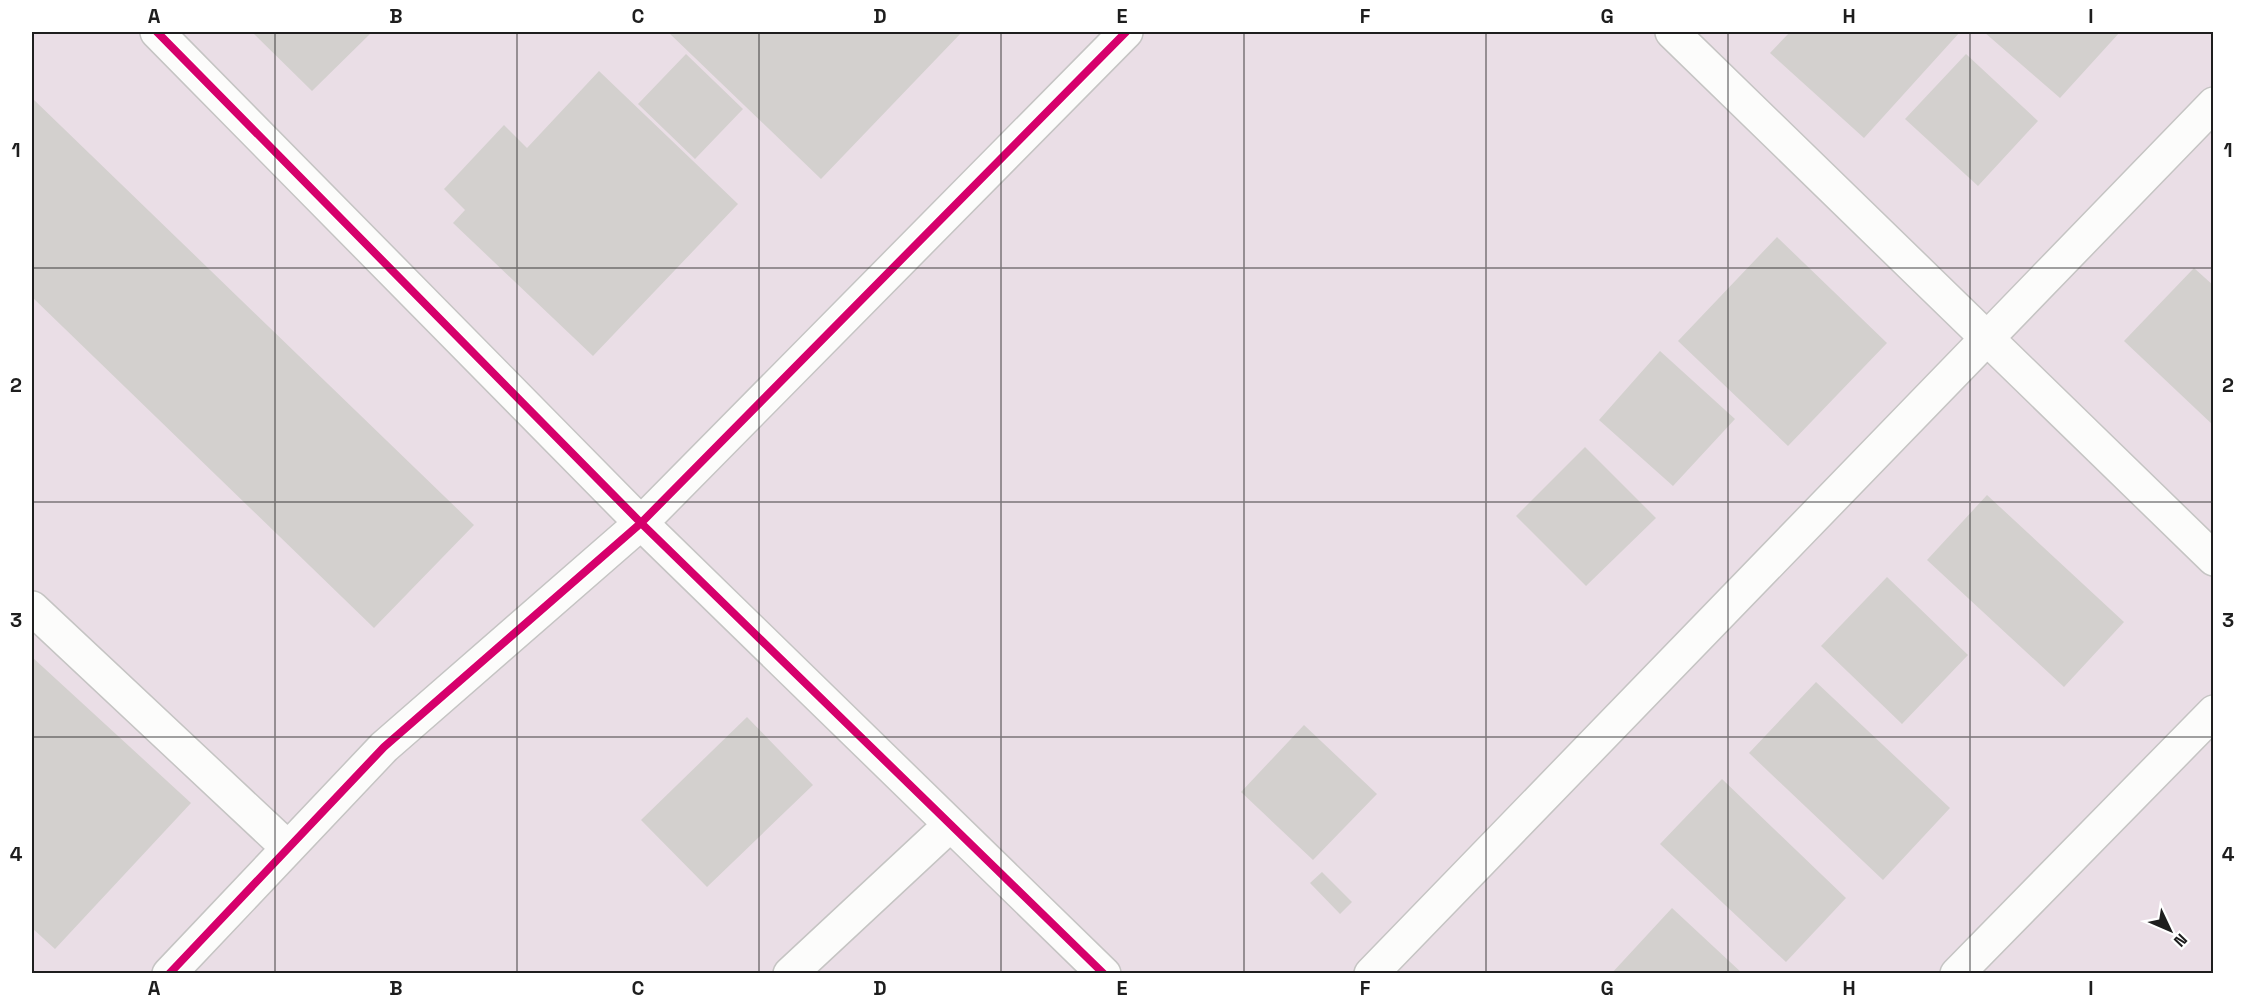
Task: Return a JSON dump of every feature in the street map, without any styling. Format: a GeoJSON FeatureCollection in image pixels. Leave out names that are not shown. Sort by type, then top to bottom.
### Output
{"type":"FeatureCollection","features":[{"type":"Feature","properties":{"kind":"street"},"geometry":{"type":"LineString","coordinates":[[157,32],[641,524],[1104,974]]}},
{"type":"Feature","properties":{"kind":"street"},"geometry":{"type":"LineString","coordinates":[[169,974],[384,747],[641,524],[1126,32]]}},
{"type":"Feature","properties":{"kind":"street"},"geometry":{"type":"LineString","coordinates":[[1672,32],[2214,559]]}},
{"type":"Feature","properties":{"kind":"street"},"geometry":{"type":"LineString","coordinates":[[1371,974],[2214,104]]}},
{"type":"Feature","properties":{"kind":"street"},"geometry":{"type":"LineString","coordinates":[[32,608],[288,848]]}},
{"type":"Feature","properties":{"kind":"street"},"geometry":{"type":"LineString","coordinates":[[1957,974],[2214,712]]}},
{"type":"Feature","properties":{"kind":"street"},"geometry":{"type":"LineString","coordinates":[[790,974],[950,825]]}},
{"type":"Feature","properties":{"kind":"shaded area"},"geometry":{"type":"Polygon","coordinates":[[[32,32],[2213,32],[2213,973],[32,973],[32,32]]]}},
{"type":"Feature","properties":{"kind":"building"},"geometry":{"type":"Polygon","coordinates":[[[252,32],[372,32],[312,91],[252,32]]]}},
{"type":"Feature","properties":{"kind":"building"},"geometry":{"type":"Polygon","coordinates":[[[668,32],[962,32],[821,179],[668,32]]]}},
{"type":"Feature","properties":{"kind":"building"},"geometry":{"type":"Polygon","coordinates":[[[1790,32],[1960,32],[1864,138],[1770,53],[1790,32]]]}},
{"type":"Feature","properties":{"kind":"building"},"geometry":{"type":"Polygon","coordinates":[[[1984,32],[2120,32],[2060,98],[1984,32]]]}},
{"type":"Feature","properties":{"kind":"building"},"geometry":{"type":"Polygon","coordinates":[[[686,54],[743,109],[695,159],[638,104],[686,54]]]}},
{"type":"Feature","properties":{"kind":"building"},"geometry":{"type":"Polygon","coordinates":[[[1966,54],[2038,121],[1978,186],[1905,119],[1966,54]]]}},
{"type":"Feature","properties":{"kind":"building"},"geometry":{"type":"Polygon","coordinates":[[[599,71],[738,204],[593,356],[453,223],[465,210],[444,189],[504,125],[527,148],[599,71]]]}},
{"type":"Feature","properties":{"kind":"building"},"geometry":{"type":"Polygon","coordinates":[[[32,98],[474,525],[374,628],[32,297],[32,98]]]}},
{"type":"Feature","properties":{"kind":"building"},"geometry":{"type":"Polygon","coordinates":[[[1777,237],[1887,343],[1788,446],[1678,341],[1777,237]]]}},
{"type":"Feature","properties":{"kind":"building"},"geometry":{"type":"Polygon","coordinates":[[[2194,268],[2214,286],[2214,426],[2124,341],[2194,268]]]}},
{"type":"Feature","properties":{"kind":"building"},"geometry":{"type":"Polygon","coordinates":[[[1660,351],[1735,419],[1673,486],[1599,420],[1660,351]]]}},
{"type":"Feature","properties":{"kind":"building"},"geometry":{"type":"Polygon","coordinates":[[[1585,447],[1656,518],[1586,586],[1516,516],[1585,447]]]}},
{"type":"Feature","properties":{"kind":"building"},"geometry":{"type":"Polygon","coordinates":[[[1987,495],[2124,622],[2064,687],[1927,560],[1987,495]]]}},
{"type":"Feature","properties":{"kind":"building"},"geometry":{"type":"Polygon","coordinates":[[[1887,577],[1968,655],[1902,724],[1821,646],[1887,577]]]}},
{"type":"Feature","properties":{"kind":"building"},"geometry":{"type":"Polygon","coordinates":[[[32,657],[191,803],[55,949],[32,928],[32,657]]]}},
{"type":"Feature","properties":{"kind":"building"},"geometry":{"type":"Polygon","coordinates":[[[1816,682],[1950,808],[1883,880],[1749,753],[1816,682]]]}},
{"type":"Feature","properties":{"kind":"building"},"geometry":{"type":"Polygon","coordinates":[[[747,717],[813,785],[707,887],[641,820],[747,717]]]}},
{"type":"Feature","properties":{"kind":"building"},"geometry":{"type":"Polygon","coordinates":[[[1304,725],[1377,794],[1313,860],[1241,792],[1304,725]]]}},
{"type":"Feature","properties":{"kind":"building"},"geometry":{"type":"Polygon","coordinates":[[[1722,779],[1846,898],[1786,962],[1660,844],[1722,779]]]}},
{"type":"Feature","properties":{"kind":"building"},"geometry":{"type":"Polygon","coordinates":[[[1322,872],[1352,902],[1340,914],[1310,883],[1322,872]]]}},
{"type":"Feature","properties":{"kind":"building"},"geometry":{"type":"Polygon","coordinates":[[[1672,908],[1743,974],[1611,974],[1672,908]]]}},
{"type":"Feature","properties":{"kind":"cycle path"},"geometry":{"type":"LineString","coordinates":[[157,32],[641,523],[1104,974]]}},
{"type":"Feature","properties":{"kind":"cycle path"},"geometry":{"type":"LineString","coordinates":[[169,974],[384,747],[641,523],[1126,32]]}}]}
